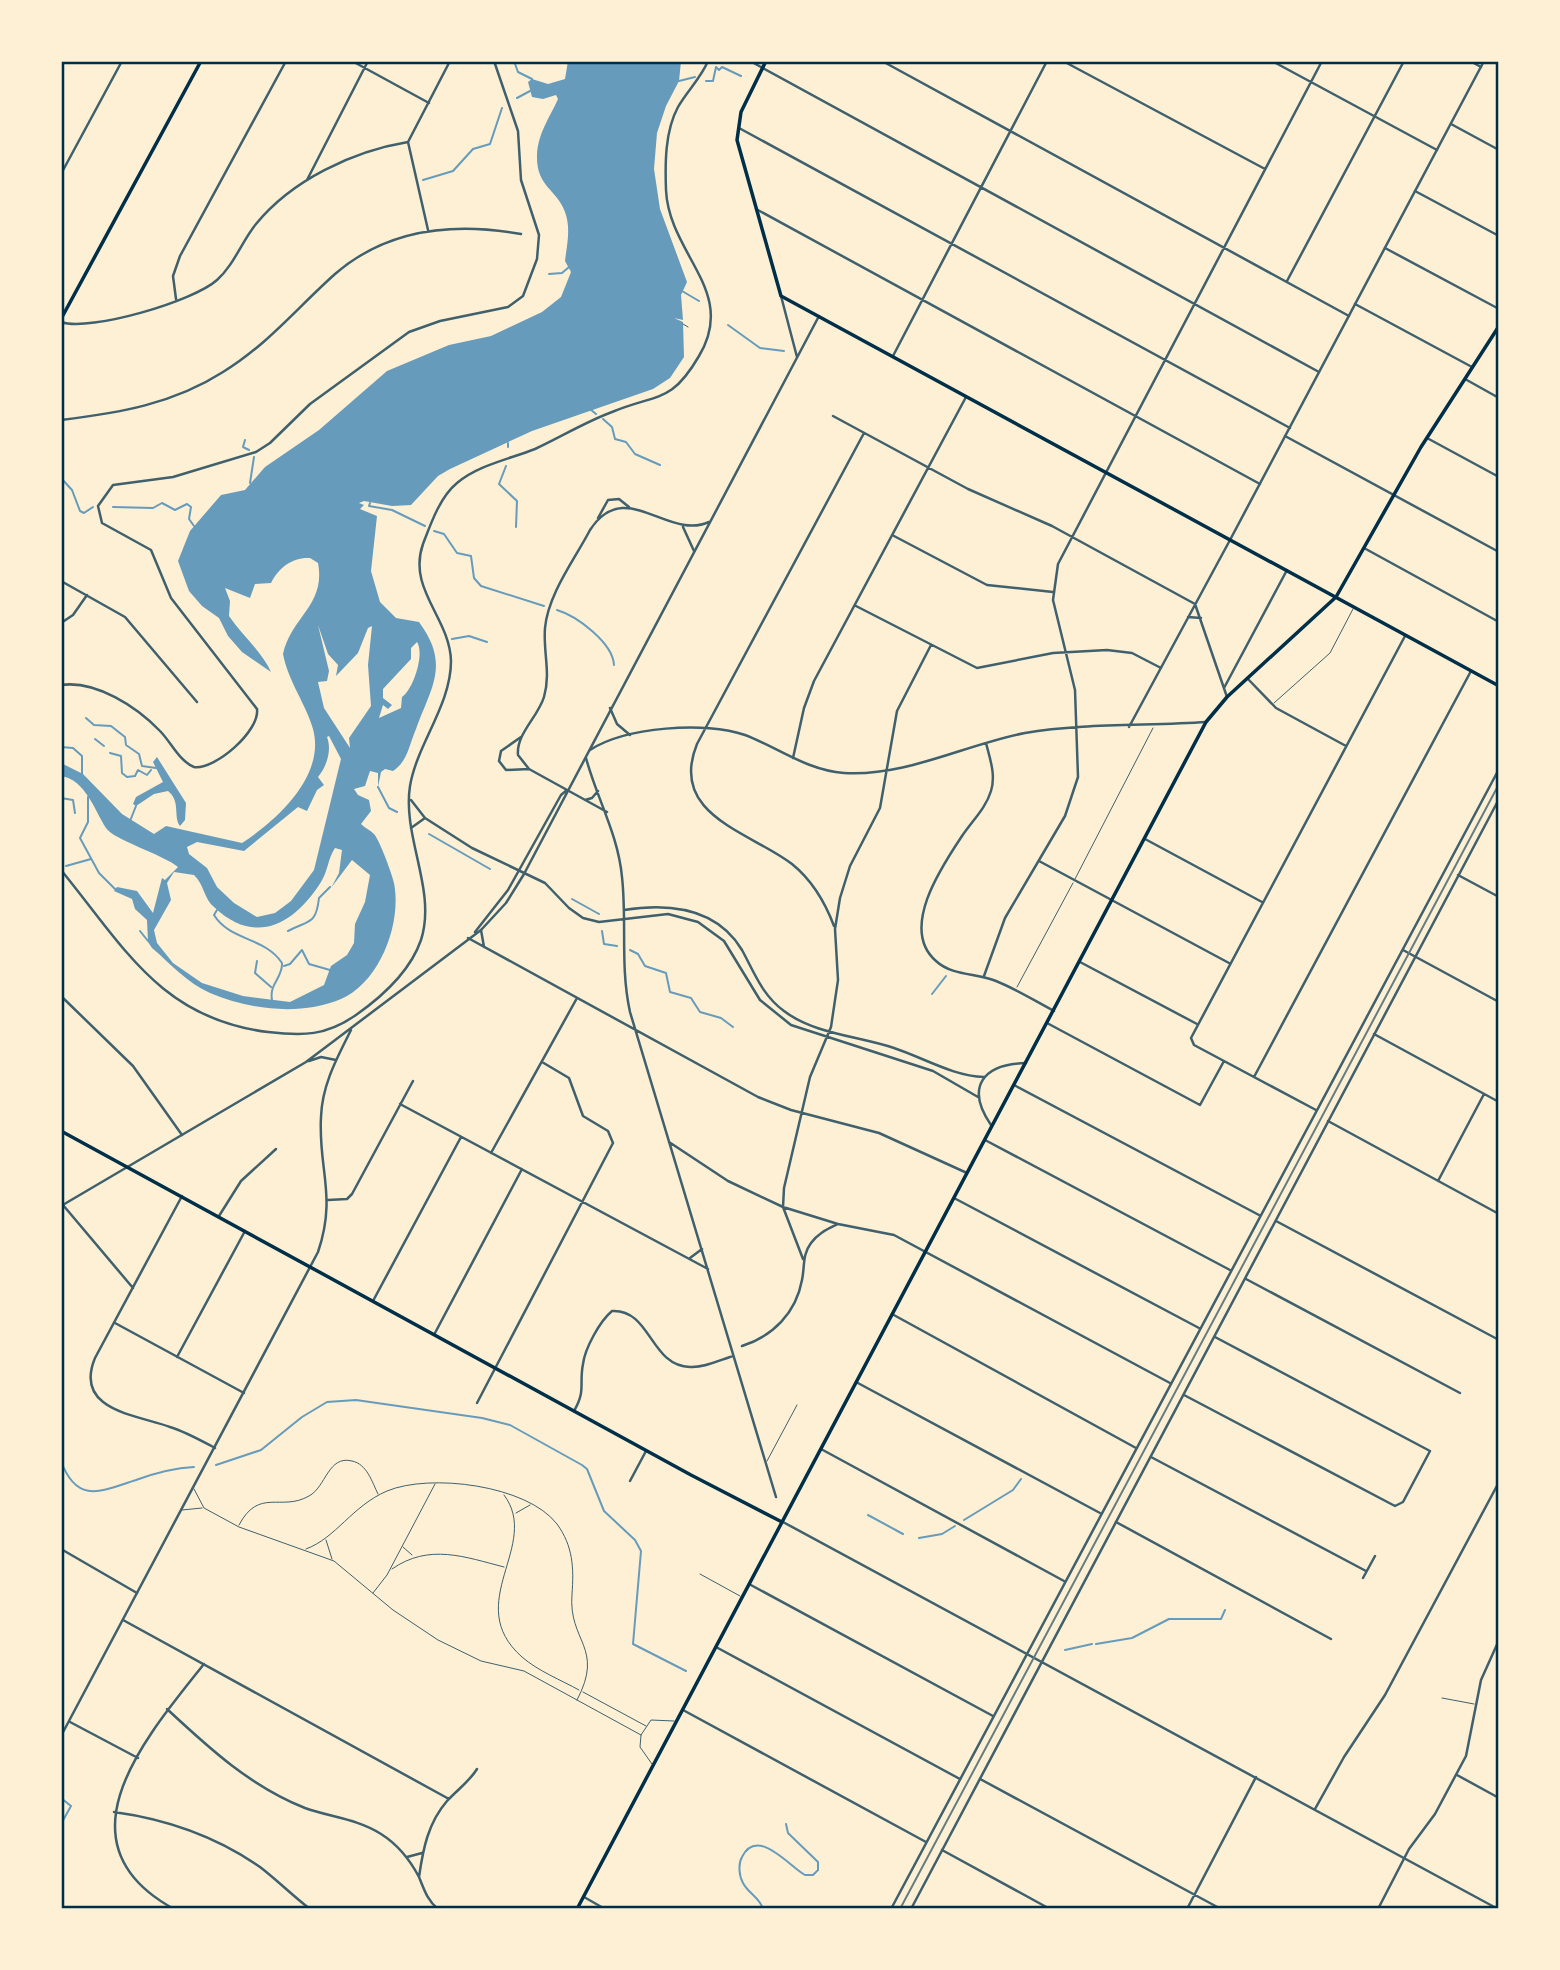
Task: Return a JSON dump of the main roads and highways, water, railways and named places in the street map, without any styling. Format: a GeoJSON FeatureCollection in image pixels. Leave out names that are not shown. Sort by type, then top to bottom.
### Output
{"type":"FeatureCollection","features":[{"type":"Feature","properties":{"kind":"main road"},"geometry":{"type":"LineString","coordinates":[[61,321],[201,61]]}},
{"type":"Feature","properties":{"kind":"main road"},"geometry":{"type":"LineString","coordinates":[[766,61],[743,106],[737,128],[739,155],[781,296],[1499,687]]}},
{"type":"Feature","properties":{"kind":"main road"},"geometry":{"type":"LineString","coordinates":[[577,1909],[1206,722],[1227,697],[1336,597],[1427,438],[1499,326]]}},
{"type":"Feature","properties":{"kind":"main road"},"geometry":{"type":"LineString","coordinates":[[61,1131],[646,1451],[782,1522]]}},
{"type":"Feature","properties":{"kind":"water"},"geometry":{"type":"Polygon","coordinates":[[[568,61],[681,61],[679,81],[666,106],[657,133],[654,169],[660,209],[687,282],[681,295],[683,320],[674,318],[683,322],[684,357],[670,378],[653,389],[532,431],[450,469],[438,476],[411,505],[392,506],[364,501],[359,503],[364,505],[360,509],[377,516],[371,571],[380,602],[396,618],[419,622],[434,650],[436,663],[432,687],[402,762],[393,771],[385,769],[381,772],[378,787],[378,773],[370,771],[365,786],[354,789],[358,795],[369,800],[371,811],[361,824],[376,838],[394,883],[395,916],[391,933],[385,950],[367,979],[355,991],[341,999],[309,1008],[276,1009],[225,999],[187,979],[152,948],[148,942],[147,920],[135,909],[132,899],[114,891],[117,887],[137,891],[153,913],[162,878],[165,880],[178,867],[110,832],[83,789],[69,778],[61,776],[61,763],[83,774],[122,814],[154,834],[166,826],[242,843],[269,823],[295,795],[312,764],[315,746],[310,720],[283,654],[287,641],[317,590],[318,563],[310,558],[292,561],[278,572],[271,583],[255,584],[250,598],[225,588],[230,601],[229,616],[271,672],[242,652],[228,636],[219,618],[202,606],[189,591],[178,561],[190,531],[221,495],[245,490],[265,467],[319,430],[387,371],[449,345],[491,336],[542,312],[561,297],[571,272],[565,261],[567,218],[561,204],[543,181],[537,155],[542,132],[558,99],[556,95],[543,99],[532,97],[528,82],[532,79],[548,84],[565,79],[568,61]],[[318,625],[329,671],[327,681],[318,682],[324,708],[350,748],[349,738],[371,706],[368,665],[372,626],[368,628],[358,653],[336,676],[338,665],[328,654],[318,625]],[[417,642],[411,648],[411,659],[383,689],[383,698],[392,705],[388,709],[383,705],[379,718],[401,708],[402,697],[410,687],[419,663],[417,642]],[[329,736],[328,758],[318,777],[324,785],[317,790],[307,811],[298,807],[244,851],[197,842],[187,847],[189,854],[207,868],[217,887],[234,903],[257,917],[275,913],[291,901],[314,870],[341,759],[329,736]],[[335,848],[321,882],[299,910],[273,925],[259,928],[244,926],[229,919],[211,904],[194,875],[174,872],[167,883],[171,900],[154,930],[157,943],[173,963],[202,983],[243,996],[290,1002],[324,985],[331,966],[347,955],[354,943],[355,924],[365,902],[370,875],[352,860],[331,888],[339,873],[342,850],[335,848]]]}},
{"type":"Feature","properties":{"kind":"water"},"geometry":{"type":"Polygon","coordinates":[[[157,757],[186,803],[185,820],[180,826],[176,804],[168,791],[154,794],[136,806],[133,804],[136,797],[163,782],[153,762],[157,757]]]}},
{"type":"Feature","properties":{"kind":"waterway"},"geometry":{"type":"LineString","coordinates":[[514,61],[518,72],[532,79]]}},
{"type":"Feature","properties":{"kind":"waterway"},"geometry":{"type":"LineString","coordinates":[[706,81],[713,81],[716,67],[741,76]]}},
{"type":"Feature","properties":{"kind":"waterway"},"geometry":{"type":"LineString","coordinates":[[679,81],[695,77]]}},
{"type":"Feature","properties":{"kind":"waterway"},"geometry":{"type":"LineString","coordinates":[[517,98],[530,91]]}},
{"type":"Feature","properties":{"kind":"waterway"},"geometry":{"type":"LineString","coordinates":[[423,180],[453,171],[473,149],[490,144],[502,108]]}},
{"type":"Feature","properties":{"kind":"waterway"},"geometry":{"type":"LineString","coordinates":[[549,274],[562,273],[569,267]]}},
{"type":"Feature","properties":{"kind":"waterway"},"geometry":{"type":"LineString","coordinates":[[682,291],[699,301]]}},
{"type":"Feature","properties":{"kind":"waterway"},"geometry":{"type":"LineString","coordinates":[[728,325],[760,348],[784,351]]}},
{"type":"Feature","properties":{"kind":"waterway"},"geometry":{"type":"LineString","coordinates":[[590,409],[596,414]]}},
{"type":"Feature","properties":{"kind":"waterway"},"geometry":{"type":"LineString","coordinates":[[603,419],[612,427],[615,439],[626,442],[635,454],[660,465]]}},
{"type":"Feature","properties":{"kind":"waterway"},"geometry":{"type":"LineString","coordinates":[[245,440],[243,447],[249,450]]}},
{"type":"Feature","properties":{"kind":"waterway"},"geometry":{"type":"LineString","coordinates":[[250,483],[254,457]]}},
{"type":"Feature","properties":{"kind":"waterway"},"geometry":{"type":"LineString","coordinates":[[506,466],[499,484],[517,501],[516,527]]}},
{"type":"Feature","properties":{"kind":"waterway"},"geometry":{"type":"LineString","coordinates":[[61,478],[72,490],[80,511],[84,513],[93,507]]}},
{"type":"Feature","properties":{"kind":"waterway"},"geometry":{"type":"LineString","coordinates":[[113,507],[153,508],[162,503],[175,510],[187,504],[191,507],[189,519],[194,526]]}},
{"type":"Feature","properties":{"kind":"waterway"},"geometry":{"type":"LineString","coordinates":[[370,503],[369,506],[392,510],[425,526]]}},
{"type":"Feature","properties":{"kind":"waterway"},"geometry":{"type":"LineString","coordinates":[[434,531],[444,534],[457,553],[471,556],[474,578],[481,586],[544,606]]}},
{"type":"Feature","properties":{"kind":"waterway"},"geometry":{"type":"LineString","coordinates":[[557,610],[593,632],[607,648],[614,665]]}},
{"type":"Feature","properties":{"kind":"waterway"},"geometry":{"type":"LineString","coordinates":[[452,639],[469,636],[487,642]]}},
{"type":"Feature","properties":{"kind":"waterway"},"geometry":{"type":"LineString","coordinates":[[86,718],[94,725],[111,726],[125,737],[126,745],[139,754],[142,766],[156,768]]}},
{"type":"Feature","properties":{"kind":"waterway"},"geometry":{"type":"LineString","coordinates":[[95,739],[104,746]]}},
{"type":"Feature","properties":{"kind":"waterway"},"geometry":{"type":"LineString","coordinates":[[61,747],[73,748],[82,756],[82,775]]}},
{"type":"Feature","properties":{"kind":"waterway"},"geometry":{"type":"LineString","coordinates":[[110,753],[121,756],[122,773],[127,777],[135,776],[138,770],[147,775],[151,770]]}},
{"type":"Feature","properties":{"kind":"waterway"},"geometry":{"type":"LineString","coordinates":[[378,787],[389,808],[397,812]]}},
{"type":"Feature","properties":{"kind":"waterway"},"geometry":{"type":"LineString","coordinates":[[88,797],[88,822],[80,838],[99,873],[116,890]]}},
{"type":"Feature","properties":{"kind":"waterway"},"geometry":{"type":"LineString","coordinates":[[61,798],[73,800],[75,813]]}},
{"type":"Feature","properties":{"kind":"waterway"},"geometry":{"type":"LineString","coordinates":[[130,821],[136,806]]}},
{"type":"Feature","properties":{"kind":"waterway"},"geometry":{"type":"LineString","coordinates":[[429,834],[490,869]]}},
{"type":"Feature","properties":{"kind":"waterway"},"geometry":{"type":"LineString","coordinates":[[66,866],[91,859]]}},
{"type":"Feature","properties":{"kind":"waterway"},"geometry":{"type":"LineString","coordinates":[[288,931],[313,917],[319,898],[330,887]]}},
{"type":"Feature","properties":{"kind":"waterway"},"geometry":{"type":"LineString","coordinates":[[572,899],[599,914]]}},
{"type":"Feature","properties":{"kind":"waterway"},"geometry":{"type":"LineString","coordinates":[[217,910],[214,915],[229,930],[266,948],[282,963],[272,989],[272,1000]]}},
{"type":"Feature","properties":{"kind":"waterway"},"geometry":{"type":"LineString","coordinates":[[140,931],[148,941]]}},
{"type":"Feature","properties":{"kind":"waterway"},"geometry":{"type":"LineString","coordinates":[[602,931],[604,944],[617,946]]}},
{"type":"Feature","properties":{"kind":"waterway"},"geometry":{"type":"LineString","coordinates":[[284,966],[290,964],[302,950],[309,964],[330,970]]}},
{"type":"Feature","properties":{"kind":"waterway"},"geometry":{"type":"LineString","coordinates":[[630,950],[638,954],[645,966],[666,973],[670,992],[691,998],[700,1012],[721,1018],[733,1027]]}},
{"type":"Feature","properties":{"kind":"waterway"},"geometry":{"type":"LineString","coordinates":[[257,961],[255,973],[271,987]]}},
{"type":"Feature","properties":{"kind":"waterway"},"geometry":{"type":"LineString","coordinates":[[932,994],[946,976]]}},
{"type":"Feature","properties":{"kind":"waterway"},"geometry":{"type":"LineString","coordinates":[[216,1465],[261,1450],[302,1417],[327,1402],[356,1400],[482,1418],[510,1425],[587,1469],[604,1511],[635,1540],[641,1551],[633,1644],[686,1671]]}},
{"type":"Feature","properties":{"kind":"waterway"},"geometry":{"type":"LineString","coordinates":[[61,1461],[67,1475],[75,1484],[92,1491],[112,1488],[165,1471],[194,1467]]}},
{"type":"Feature","properties":{"kind":"waterway"},"geometry":{"type":"LineString","coordinates":[[964,1520],[1013,1490],[1021,1479]]}},
{"type":"Feature","properties":{"kind":"waterway"},"geometry":{"type":"LineString","coordinates":[[868,1515],[903,1534]]}},
{"type":"Feature","properties":{"kind":"waterway"},"geometry":{"type":"LineString","coordinates":[[919,1538],[942,1534],[955,1526]]}},
{"type":"Feature","properties":{"kind":"waterway"},"geometry":{"type":"LineString","coordinates":[[1096,1644],[1132,1638],[1169,1619],[1221,1619],[1225,1610]]}},
{"type":"Feature","properties":{"kind":"waterway"},"geometry":{"type":"LineString","coordinates":[[1065,1650],[1092,1644]]}},
{"type":"Feature","properties":{"kind":"waterway"},"geometry":{"type":"LineString","coordinates":[[61,1798],[71,1806],[61,1824]]}},
{"type":"Feature","properties":{"kind":"waterway"},"geometry":{"type":"LineString","coordinates":[[763,1909],[745,1887],[741,1877],[741,1860],[748,1849],[756,1845],[773,1851],[805,1875],[813,1875],[818,1870],[818,1862],[788,1833],[786,1824]]}},
{"type":"Feature","properties":{"kind":"railway"},"geometry":{"type":"LineString","coordinates":[[900,1909],[1499,784]]}}]}
